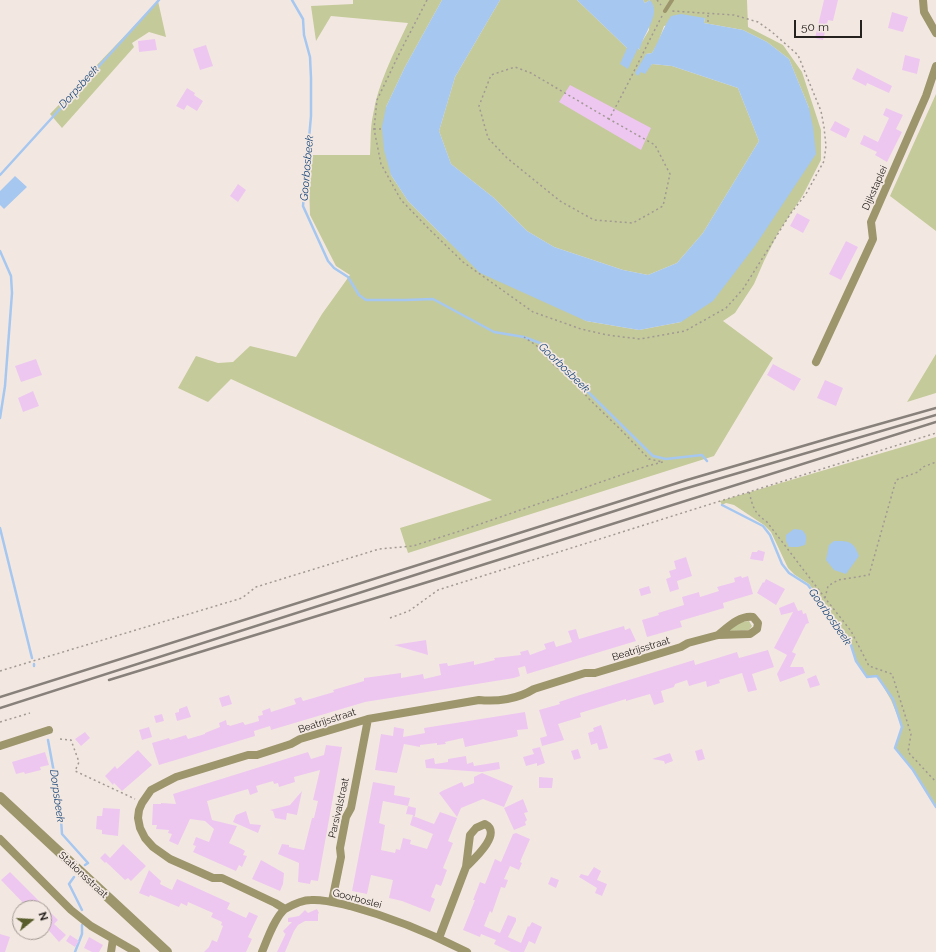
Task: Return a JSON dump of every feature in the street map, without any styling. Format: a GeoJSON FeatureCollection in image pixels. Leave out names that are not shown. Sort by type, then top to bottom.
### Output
{"type":"FeatureCollection","features":[{"type":"Feature","properties":{"kind":"street"},"geometry":{"type":"LineString","coordinates":[[923,0],[924,12],[936,33]]}},
{"type":"Feature","properties":{"kind":"street","name":"Dijkstaplei"},"geometry":{"type":"LineString","coordinates":[[816,362],[873,239],[871,222],[926,96],[936,66]]}},
{"type":"Feature","properties":{"kind":"street","name":"Beatrijsstraat"},"geometry":{"type":"LineString","coordinates":[[142,803],[151,790],[176,777],[248,755],[258,755],[291,744],[300,739],[368,719],[479,700],[489,702],[516,697],[526,694],[534,689],[586,673],[595,673],[718,634]]}},
{"type":"Feature","properties":{"kind":"street","name":"Parsivalstraat"},"geometry":{"type":"LineString","coordinates":[[332,902],[341,857],[340,848],[346,817],[351,808],[368,719]]}},
{"type":"Feature","properties":{"kind":"street"},"geometry":{"type":"LineString","coordinates":[[0,746],[49,730]]}},
{"type":"Feature","properties":{"kind":"street","name":"Stationsstraat"},"geometry":{"type":"LineString","coordinates":[[0,797],[166,952]]}},
{"type":"Feature","properties":{"kind":"street"},"geometry":{"type":"LineString","coordinates":[[142,803],[139,814],[140,828],[145,838],[153,847],[170,859],[213,878],[222,878],[278,904],[285,909],[278,918],[262,952]]}},
{"type":"Feature","properties":{"kind":"street"},"geometry":{"type":"LineString","coordinates":[[439,938],[466,868],[470,835],[476,828],[485,824],[490,828],[490,839],[466,868]]}},
{"type":"Feature","properties":{"kind":"street"},"geometry":{"type":"LineString","coordinates":[[0,839],[70,910],[91,926],[136,952]]}},
{"type":"Feature","properties":{"kind":"street","name":"Goorboslei"},"geometry":{"type":"LineString","coordinates":[[285,909],[302,901],[310,900],[332,902],[370,912],[439,938],[466,952]]}},
{"type":"Feature","properties":{"kind":"street"},"geometry":{"type":"LineString","coordinates":[[111,952],[114,939]]}},
{"type":"Feature","properties":{"kind":"lane"},"geometry":{"type":"LineString","coordinates":[[665,11],[672,0]]}},
{"type":"Feature","properties":{"kind":"path"},"geometry":{"type":"LineString","coordinates":[[426,0],[377,100],[374,129],[381,164],[401,200],[463,262],[533,312],[581,329],[607,335],[640,339],[685,331],[726,308],[743,289],[791,212],[806,194],[824,161],[826,146],[821,111],[798,54],[758,22],[734,15],[665,11],[643,52],[624,93],[609,119]]}},
{"type":"Feature","properties":{"kind":"path"},"geometry":{"type":"LineString","coordinates":[[708,14],[708,22]]}},
{"type":"Feature","properties":{"kind":"path"},"geometry":{"type":"LineString","coordinates":[[515,67],[531,73],[609,119],[655,145],[670,174],[663,206],[632,223],[594,220],[560,201],[507,158],[488,138],[480,106],[491,75],[515,67]]}},
{"type":"Feature","properties":{"kind":"path"},"geometry":{"type":"LineString","coordinates":[[374,129],[384,129]]}},
{"type":"Feature","properties":{"kind":"path"},"geometry":{"type":"LineString","coordinates":[[0,671],[242,598],[256,587],[379,549],[413,546],[433,540],[647,466],[663,462],[649,459],[577,385],[554,365],[538,346],[524,337]]}},
{"type":"Feature","properties":{"kind":"path"},"geometry":{"type":"LineString","coordinates":[[390,618],[409,611],[438,590],[936,433]]}},
{"type":"Feature","properties":{"kind":"path"},"geometry":{"type":"LineString","coordinates":[[825,598],[828,586],[838,580],[869,575],[896,480],[918,472],[923,467],[936,462]]}},
{"type":"Feature","properties":{"kind":"path"},"geometry":{"type":"LineString","coordinates":[[749,492],[757,516],[767,522],[851,631],[869,666],[892,674],[911,734],[908,752],[936,782]]}},
{"type":"Feature","properties":{"kind":"path"},"geometry":{"type":"LineString","coordinates":[[0,722],[30,713]]}},
{"type":"Feature","properties":{"kind":"path"},"geometry":{"type":"LineString","coordinates":[[60,739],[71,740],[79,762],[75,771],[142,803]]}},
{"type":"Feature","properties":{"kind":"green space"},"geometry":{"type":"Polygon","coordinates":[[[353,0],[442,0],[405,67],[386,107],[391,175],[408,201],[446,239],[586,321],[639,330],[681,322],[809,108],[789,59],[767,42],[743,30],[704,23],[705,18],[664,26],[658,43],[652,53],[646,54],[642,72],[652,64],[672,66],[738,88],[759,141],[703,233],[677,263],[648,275],[623,270],[554,247],[527,231],[494,198],[451,164],[439,131],[455,77],[500,0],[577,0],[627,48],[638,48],[640,50],[640,45],[649,30],[650,0],[747,0],[748,27],[783,45],[802,72],[821,130],[821,160],[803,195],[778,233],[754,284],[735,313],[723,321],[773,358],[714,456],[408,553],[400,528],[492,500],[231,379],[208,402],[178,388],[196,356],[218,363],[233,362],[250,346],[296,357],[322,314],[350,275],[336,266],[310,215],[309,186],[312,155],[370,155],[371,130],[375,103],[387,68],[408,23],[331,16],[316,41],[311,6],[353,4],[353,0]]]}},
{"type":"Feature","properties":{"kind":"green space"},"geometry":{"type":"Polygon","coordinates":[[[643,0],[650,0],[645,3],[643,0]]]}},
{"type":"Feature","properties":{"kind":"green space"},"geometry":{"type":"Polygon","coordinates":[[[158,1],[166,37],[149,32],[132,43],[134,47],[62,128],[50,114],[158,1]]]}},
{"type":"Feature","properties":{"kind":"green space"},"geometry":{"type":"Polygon","coordinates":[[[936,94],[936,231],[890,196],[936,94]]]}},
{"type":"Feature","properties":{"kind":"green space"},"geometry":{"type":"Polygon","coordinates":[[[936,354],[936,393],[907,402],[936,354]]]}},
{"type":"Feature","properties":{"kind":"green space"},"geometry":{"type":"Polygon","coordinates":[[[936,437],[936,807],[913,770],[895,748],[902,727],[891,700],[877,676],[867,677],[856,660],[850,642],[809,584],[795,575],[788,568],[771,532],[764,525],[734,505],[726,503],[722,505],[720,501],[936,437]]]}},
{"type":"Feature","properties":{"kind":"green space"},"geometry":{"type":"Polygon","coordinates":[[[749,621],[752,626],[749,630],[729,631],[741,622],[749,621]]]}},
{"type":"Feature","properties":{"kind":"water"},"geometry":{"type":"Polygon","coordinates":[[[442,0],[500,0],[455,77],[439,131],[451,164],[494,198],[527,231],[554,247],[623,270],[648,275],[677,263],[703,233],[759,141],[738,88],[672,66],[652,64],[645,74],[641,72],[638,76],[635,73],[646,54],[652,53],[671,16],[681,14],[705,18],[704,23],[743,30],[767,42],[789,59],[809,108],[816,154],[755,246],[713,301],[681,322],[639,330],[586,321],[480,273],[408,201],[391,175],[384,150],[382,127],[386,107],[405,67],[442,0]]]}},
{"type":"Feature","properties":{"kind":"water"},"geometry":{"type":"Polygon","coordinates":[[[577,0],[643,0],[645,3],[650,0],[654,12],[653,18],[641,44],[640,50],[638,48],[628,69],[620,64],[627,48],[577,0]]]}},
{"type":"Feature","properties":{"kind":"water"},"geometry":{"type":"Polygon","coordinates":[[[15,176],[27,187],[4,209],[0,205],[0,191],[15,176]]]}},
{"type":"Feature","properties":{"kind":"water"},"geometry":{"type":"Polygon","coordinates":[[[794,529],[802,530],[805,533],[805,545],[789,547],[786,541],[786,535],[794,529]]]}},
{"type":"Feature","properties":{"kind":"water"},"geometry":{"type":"Polygon","coordinates":[[[834,541],[844,541],[850,543],[855,547],[859,556],[846,574],[834,570],[826,560],[829,545],[834,541]]]}},
{"type":"Feature","properties":{"kind":"building"},"geometry":{"type":"Polygon","coordinates":[[[824,0],[838,0],[833,21],[828,20],[823,40],[815,38],[824,0]]]}},
{"type":"Feature","properties":{"kind":"building"},"geometry":{"type":"Polygon","coordinates":[[[892,12],[908,17],[903,32],[888,28],[892,12]]]}},
{"type":"Feature","properties":{"kind":"building"},"geometry":{"type":"Polygon","coordinates":[[[155,39],[157,50],[139,52],[138,41],[155,39]]]}},
{"type":"Feature","properties":{"kind":"building"},"geometry":{"type":"Polygon","coordinates":[[[206,45],[213,66],[200,70],[193,49],[206,45]]]}},
{"type":"Feature","properties":{"kind":"building"},"geometry":{"type":"Polygon","coordinates":[[[905,55],[920,59],[917,74],[902,70],[905,55]]]}},
{"type":"Feature","properties":{"kind":"building"},"geometry":{"type":"Polygon","coordinates":[[[857,68],[892,86],[889,93],[867,83],[866,86],[852,79],[857,68]]]}},
{"type":"Feature","properties":{"kind":"building"},"geometry":{"type":"Polygon","coordinates":[[[570,85],[651,128],[641,150],[559,102],[570,85]]]}},
{"type":"Feature","properties":{"kind":"building"},"geometry":{"type":"Polygon","coordinates":[[[187,88],[203,101],[197,111],[187,105],[184,110],[176,106],[187,88]]]}},
{"type":"Feature","properties":{"kind":"building"},"geometry":{"type":"Polygon","coordinates":[[[886,108],[903,115],[896,129],[902,132],[887,162],[875,155],[877,152],[860,144],[864,135],[878,142],[889,118],[883,115],[886,108]]]}},
{"type":"Feature","properties":{"kind":"building"},"geometry":{"type":"Polygon","coordinates":[[[835,121],[850,129],[846,138],[830,130],[835,121]]]}},
{"type":"Feature","properties":{"kind":"building"},"geometry":{"type":"Polygon","coordinates":[[[238,184],[246,190],[238,202],[230,196],[238,184]]]}},
{"type":"Feature","properties":{"kind":"building"},"geometry":{"type":"Polygon","coordinates":[[[797,213],[810,220],[803,233],[790,226],[797,213]]]}},
{"type":"Feature","properties":{"kind":"building"},"geometry":{"type":"Polygon","coordinates":[[[846,241],[858,247],[841,280],[829,274],[846,241]]]}},
{"type":"Feature","properties":{"kind":"building"},"geometry":{"type":"Polygon","coordinates":[[[36,359],[42,375],[21,382],[15,366],[36,359]]]}},
{"type":"Feature","properties":{"kind":"building"},"geometry":{"type":"Polygon","coordinates":[[[773,364],[801,379],[794,391],[767,375],[773,364]]]}},
{"type":"Feature","properties":{"kind":"building"},"geometry":{"type":"Polygon","coordinates":[[[825,380],[843,388],[836,406],[817,398],[825,380]]]}},
{"type":"Feature","properties":{"kind":"building"},"geometry":{"type":"Polygon","coordinates":[[[33,391],[39,406],[23,412],[18,398],[33,391]]]}},
{"type":"Feature","properties":{"kind":"building"},"geometry":{"type":"Polygon","coordinates":[[[758,550],[765,552],[763,561],[750,559],[752,552],[757,552],[758,550]]]}},
{"type":"Feature","properties":{"kind":"building"},"geometry":{"type":"Polygon","coordinates":[[[686,557],[692,576],[677,581],[679,589],[670,592],[666,579],[671,577],[669,571],[676,569],[674,561],[686,557]]]}},
{"type":"Feature","properties":{"kind":"building"},"geometry":{"type":"Polygon","coordinates":[[[741,576],[742,578],[748,576],[753,594],[723,603],[724,608],[680,621],[682,627],[647,637],[642,620],[659,615],[658,613],[684,605],[682,597],[699,592],[700,597],[719,591],[717,587],[735,582],[734,578],[741,576]]]}},
{"type":"Feature","properties":{"kind":"building"},"geometry":{"type":"Polygon","coordinates":[[[766,579],[785,589],[776,605],[757,593],[766,579]]]}},
{"type":"Feature","properties":{"kind":"building"},"geometry":{"type":"Polygon","coordinates":[[[649,586],[651,593],[641,596],[639,589],[649,586]]]}},
{"type":"Feature","properties":{"kind":"building"},"geometry":{"type":"Polygon","coordinates":[[[794,602],[798,611],[802,610],[803,614],[806,613],[809,623],[806,624],[792,652],[796,654],[790,667],[803,667],[805,673],[780,682],[777,674],[787,655],[774,648],[793,612],[781,615],[779,608],[794,602]]]}},
{"type":"Feature","properties":{"kind":"building"},"geometry":{"type":"Polygon","coordinates":[[[624,626],[625,630],[630,628],[636,641],[527,674],[525,666],[518,668],[520,676],[514,678],[365,702],[271,730],[270,726],[254,731],[255,736],[159,765],[152,743],[169,738],[170,740],[186,735],[188,739],[205,734],[220,727],[219,723],[226,720],[227,725],[230,726],[243,722],[245,725],[259,721],[258,716],[263,715],[262,711],[270,708],[271,712],[296,704],[294,699],[301,697],[303,701],[334,692],[333,690],[364,681],[364,678],[401,673],[401,678],[423,674],[424,679],[441,675],[439,664],[447,663],[448,666],[474,661],[474,665],[495,660],[494,658],[521,655],[520,652],[528,650],[530,655],[546,649],[544,644],[554,641],[556,647],[572,642],[568,631],[576,629],[579,639],[624,626]]]}},
{"type":"Feature","properties":{"kind":"building"},"geometry":{"type":"Polygon","coordinates":[[[426,640],[428,655],[394,645],[413,642],[426,640]]]}},
{"type":"Feature","properties":{"kind":"building"},"geometry":{"type":"Polygon","coordinates":[[[768,650],[774,667],[752,674],[757,690],[748,692],[742,673],[719,680],[720,683],[707,687],[706,681],[689,686],[687,680],[675,684],[674,687],[661,691],[664,702],[654,705],[650,694],[626,701],[626,699],[580,713],[581,717],[558,724],[564,740],[542,746],[540,738],[547,736],[539,710],[560,704],[559,702],[580,695],[694,660],[695,665],[737,652],[739,658],[768,650]]]}},
{"type":"Feature","properties":{"kind":"building"},"geometry":{"type":"Polygon","coordinates":[[[816,675],[820,685],[810,688],[807,679],[816,675]]]}},
{"type":"Feature","properties":{"kind":"building"},"geometry":{"type":"Polygon","coordinates":[[[229,695],[232,704],[222,707],[219,698],[229,695]]]}},
{"type":"Feature","properties":{"kind":"building"},"geometry":{"type":"Polygon","coordinates":[[[187,706],[191,717],[177,721],[175,713],[179,712],[179,709],[187,706]]]}},
{"type":"Feature","properties":{"kind":"building"},"geometry":{"type":"Polygon","coordinates":[[[525,712],[528,729],[517,730],[518,736],[465,747],[463,738],[445,742],[446,744],[437,745],[437,743],[420,745],[420,747],[404,744],[397,773],[375,770],[381,734],[393,736],[394,727],[404,729],[403,737],[425,733],[424,728],[525,712]]]}},
{"type":"Feature","properties":{"kind":"building"},"geometry":{"type":"Polygon","coordinates":[[[162,714],[164,721],[156,723],[154,716],[162,714]]]}},
{"type":"Feature","properties":{"kind":"building"},"geometry":{"type":"Polygon","coordinates":[[[601,725],[608,748],[599,750],[597,743],[591,745],[588,733],[594,731],[593,728],[601,725]]]}},
{"type":"Feature","properties":{"kind":"building"},"geometry":{"type":"Polygon","coordinates":[[[149,727],[152,737],[142,740],[139,730],[149,727]]]}},
{"type":"Feature","properties":{"kind":"building"},"geometry":{"type":"Polygon","coordinates":[[[85,732],[90,738],[81,746],[75,739],[85,732]]]}},
{"type":"Feature","properties":{"kind":"building"},"geometry":{"type":"Polygon","coordinates":[[[326,745],[342,747],[318,881],[311,880],[310,884],[298,882],[299,863],[278,854],[282,844],[304,850],[318,801],[313,800],[320,770],[294,777],[295,782],[279,787],[278,783],[274,784],[273,781],[256,786],[258,792],[250,795],[248,789],[207,801],[212,820],[237,826],[229,843],[245,851],[243,855],[247,856],[242,867],[239,865],[236,871],[193,852],[196,846],[193,845],[196,837],[209,842],[214,829],[205,821],[190,819],[178,845],[169,841],[172,834],[168,833],[169,830],[156,829],[157,825],[152,825],[153,804],[176,804],[173,794],[308,752],[311,759],[324,755],[326,745]]]}},
{"type":"Feature","properties":{"kind":"building"},"geometry":{"type":"Polygon","coordinates":[[[540,747],[545,763],[537,766],[537,763],[526,766],[523,757],[534,754],[532,749],[540,747]]]}},
{"type":"Feature","properties":{"kind":"building"},"geometry":{"type":"Polygon","coordinates":[[[578,749],[581,758],[574,760],[571,751],[578,749]]]}},
{"type":"Feature","properties":{"kind":"building"},"geometry":{"type":"Polygon","coordinates":[[[702,749],[705,759],[698,761],[695,751],[702,749]]]}},
{"type":"Feature","properties":{"kind":"building"},"geometry":{"type":"Polygon","coordinates":[[[138,750],[152,765],[122,791],[114,783],[113,785],[105,776],[115,766],[117,769],[138,750]]]}},
{"type":"Feature","properties":{"kind":"building"},"geometry":{"type":"Polygon","coordinates":[[[45,752],[49,765],[40,767],[41,770],[25,774],[24,772],[16,774],[12,762],[45,752]]]}},
{"type":"Feature","properties":{"kind":"building"},"geometry":{"type":"Polygon","coordinates":[[[670,753],[673,761],[665,764],[664,761],[652,759],[670,753]]]}},
{"type":"Feature","properties":{"kind":"building"},"geometry":{"type":"Polygon","coordinates":[[[466,756],[467,764],[473,762],[474,766],[499,762],[500,769],[482,772],[426,768],[425,760],[434,758],[435,764],[448,762],[448,759],[466,756]]]}},
{"type":"Feature","properties":{"kind":"building"},"geometry":{"type":"Polygon","coordinates":[[[482,773],[513,786],[504,807],[483,799],[461,808],[457,817],[439,793],[462,782],[464,787],[474,783],[474,777],[482,773]]]}},
{"type":"Feature","properties":{"kind":"building"},"geometry":{"type":"Polygon","coordinates":[[[539,777],[553,778],[552,788],[539,788],[539,777]]]}},
{"type":"Feature","properties":{"kind":"building"},"geometry":{"type":"Polygon","coordinates":[[[373,782],[395,786],[394,795],[410,798],[408,806],[416,808],[415,816],[413,816],[434,824],[440,812],[457,818],[448,841],[453,843],[443,868],[447,870],[441,886],[436,884],[431,897],[435,899],[430,912],[402,901],[389,898],[393,880],[371,875],[367,894],[352,891],[373,782]],[[383,801],[379,823],[385,825],[381,850],[395,853],[396,849],[400,850],[403,838],[411,840],[410,844],[427,849],[433,834],[410,825],[413,815],[406,814],[408,806],[383,801]]]}},
{"type":"Feature","properties":{"kind":"building"},"geometry":{"type":"Polygon","coordinates":[[[302,791],[297,815],[287,813],[286,820],[275,818],[273,811],[270,810],[290,805],[302,791]]]}},
{"type":"Feature","properties":{"kind":"building"},"geometry":{"type":"Polygon","coordinates":[[[523,799],[528,812],[524,813],[527,820],[525,822],[526,825],[514,830],[504,808],[523,799]]]}},
{"type":"Feature","properties":{"kind":"building"},"geometry":{"type":"Polygon","coordinates":[[[103,808],[120,809],[118,836],[102,834],[102,830],[96,829],[97,816],[102,816],[103,808]]]}},
{"type":"Feature","properties":{"kind":"building"},"geometry":{"type":"Polygon","coordinates":[[[246,811],[250,824],[261,825],[258,833],[233,822],[236,815],[246,811]]]}},
{"type":"Feature","properties":{"kind":"building"},"geometry":{"type":"Polygon","coordinates":[[[516,833],[530,839],[520,862],[522,863],[519,870],[510,866],[504,879],[508,880],[505,888],[501,887],[492,913],[490,911],[484,926],[500,933],[508,915],[516,918],[508,937],[521,943],[528,926],[529,927],[532,922],[542,927],[535,944],[529,941],[524,952],[511,952],[494,944],[496,940],[481,934],[480,937],[463,930],[475,900],[473,900],[480,882],[485,884],[495,859],[501,862],[513,834],[516,833]]]}},
{"type":"Feature","properties":{"kind":"building"},"geometry":{"type":"Polygon","coordinates":[[[123,844],[146,866],[131,881],[128,878],[125,880],[100,858],[105,853],[110,858],[123,844]]]}},
{"type":"Feature","properties":{"kind":"building"},"geometry":{"type":"Polygon","coordinates":[[[261,860],[284,873],[283,884],[280,891],[252,879],[261,860]]]}},
{"type":"Feature","properties":{"kind":"building"},"geometry":{"type":"Polygon","coordinates":[[[594,867],[601,871],[597,880],[607,884],[602,896],[595,893],[597,888],[579,877],[581,874],[588,876],[594,867]]]}},
{"type":"Feature","properties":{"kind":"building"},"geometry":{"type":"Polygon","coordinates":[[[149,870],[161,881],[160,884],[172,890],[177,879],[230,903],[227,909],[246,918],[249,912],[258,916],[248,937],[252,939],[246,952],[204,952],[209,947],[212,940],[217,942],[223,926],[221,925],[222,922],[211,917],[213,913],[188,902],[187,906],[181,903],[179,907],[150,895],[149,897],[139,893],[149,870]]]}},
{"type":"Feature","properties":{"kind":"building"},"geometry":{"type":"Polygon","coordinates":[[[10,872],[38,900],[20,900],[1,880],[10,872]]]}},
{"type":"Feature","properties":{"kind":"building"},"geometry":{"type":"Polygon","coordinates":[[[551,877],[559,880],[556,888],[548,884],[551,877]]]}},
{"type":"Feature","properties":{"kind":"building"},"geometry":{"type":"Polygon","coordinates":[[[317,909],[319,913],[318,921],[305,921],[298,925],[285,952],[277,952],[286,933],[285,934],[283,931],[292,922],[288,922],[288,918],[299,916],[305,910],[308,913],[317,909]]]}},
{"type":"Feature","properties":{"kind":"building"},"geometry":{"type":"Polygon","coordinates":[[[52,914],[58,920],[54,924],[66,935],[59,942],[52,934],[52,914]]]}},
{"type":"Feature","properties":{"kind":"building"},"geometry":{"type":"Polygon","coordinates":[[[0,934],[10,937],[5,952],[0,952],[0,934]]]}},
{"type":"Feature","properties":{"kind":"building"},"geometry":{"type":"Polygon","coordinates":[[[70,935],[79,941],[75,947],[66,941],[70,935]]]}},
{"type":"Feature","properties":{"kind":"building"},"geometry":{"type":"Polygon","coordinates":[[[89,937],[103,945],[99,952],[92,952],[84,948],[89,937]]]}},
{"type":"Feature","properties":{"kind":"waterway","name":"Dorpsbeek"},"geometry":{"type":"LineString","coordinates":[[0,175],[159,0]]}},
{"type":"Feature","properties":{"kind":"waterway","name":"Goorbosbeek"},"geometry":{"type":"LineString","coordinates":[[292,0],[303,19],[304,35],[310,57],[311,116],[303,206],[328,261],[334,268],[348,277],[359,295],[366,300],[433,299],[494,332],[524,337],[540,343],[555,359],[576,377],[583,387],[653,456],[666,459],[702,455],[707,461]]}},
{"type":"Feature","properties":{"kind":"waterway","name":"Dorpsbeek"},"geometry":{"type":"LineString","coordinates":[[0,251],[11,276],[12,293],[5,386],[0,418]]}},
{"type":"Feature","properties":{"kind":"waterway","name":"Goorbosbeek"},"geometry":{"type":"LineString","coordinates":[[722,505],[763,526],[770,535],[782,564],[789,573],[808,585],[850,642],[856,661],[867,677],[877,676],[893,699],[902,727],[895,748],[913,770],[936,807]]}},
{"type":"Feature","properties":{"kind":"waterway","name":"Dorpsbeek"},"geometry":{"type":"LineString","coordinates":[[0,528],[32,658]]}},
{"type":"Feature","properties":{"kind":"waterway","name":"Dorpsbeek"},"geometry":{"type":"LineString","coordinates":[[48,740],[60,805],[62,834],[88,863],[85,865]]}},
{"type":"Feature","properties":{"kind":"waterway","name":"Dorpsbeek"},"geometry":{"type":"LineString","coordinates":[[74,877],[69,884],[82,910]]}},
{"type":"Feature","properties":{"kind":"waterway","name":"Dorpsbeek"},"geometry":{"type":"LineString","coordinates":[[75,952],[82,934],[82,925]]}},
{"type":"Feature","properties":{"kind":"railway"},"geometry":{"type":"LineString","coordinates":[[0,697],[687,480],[936,408]]}},
{"type":"Feature","properties":{"kind":"railway"},"geometry":{"type":"LineString","coordinates":[[0,708],[677,491],[936,415]]}},
{"type":"Feature","properties":{"kind":"railway"},"geometry":{"type":"LineString","coordinates":[[109,680],[444,577],[936,422]]}}]}
